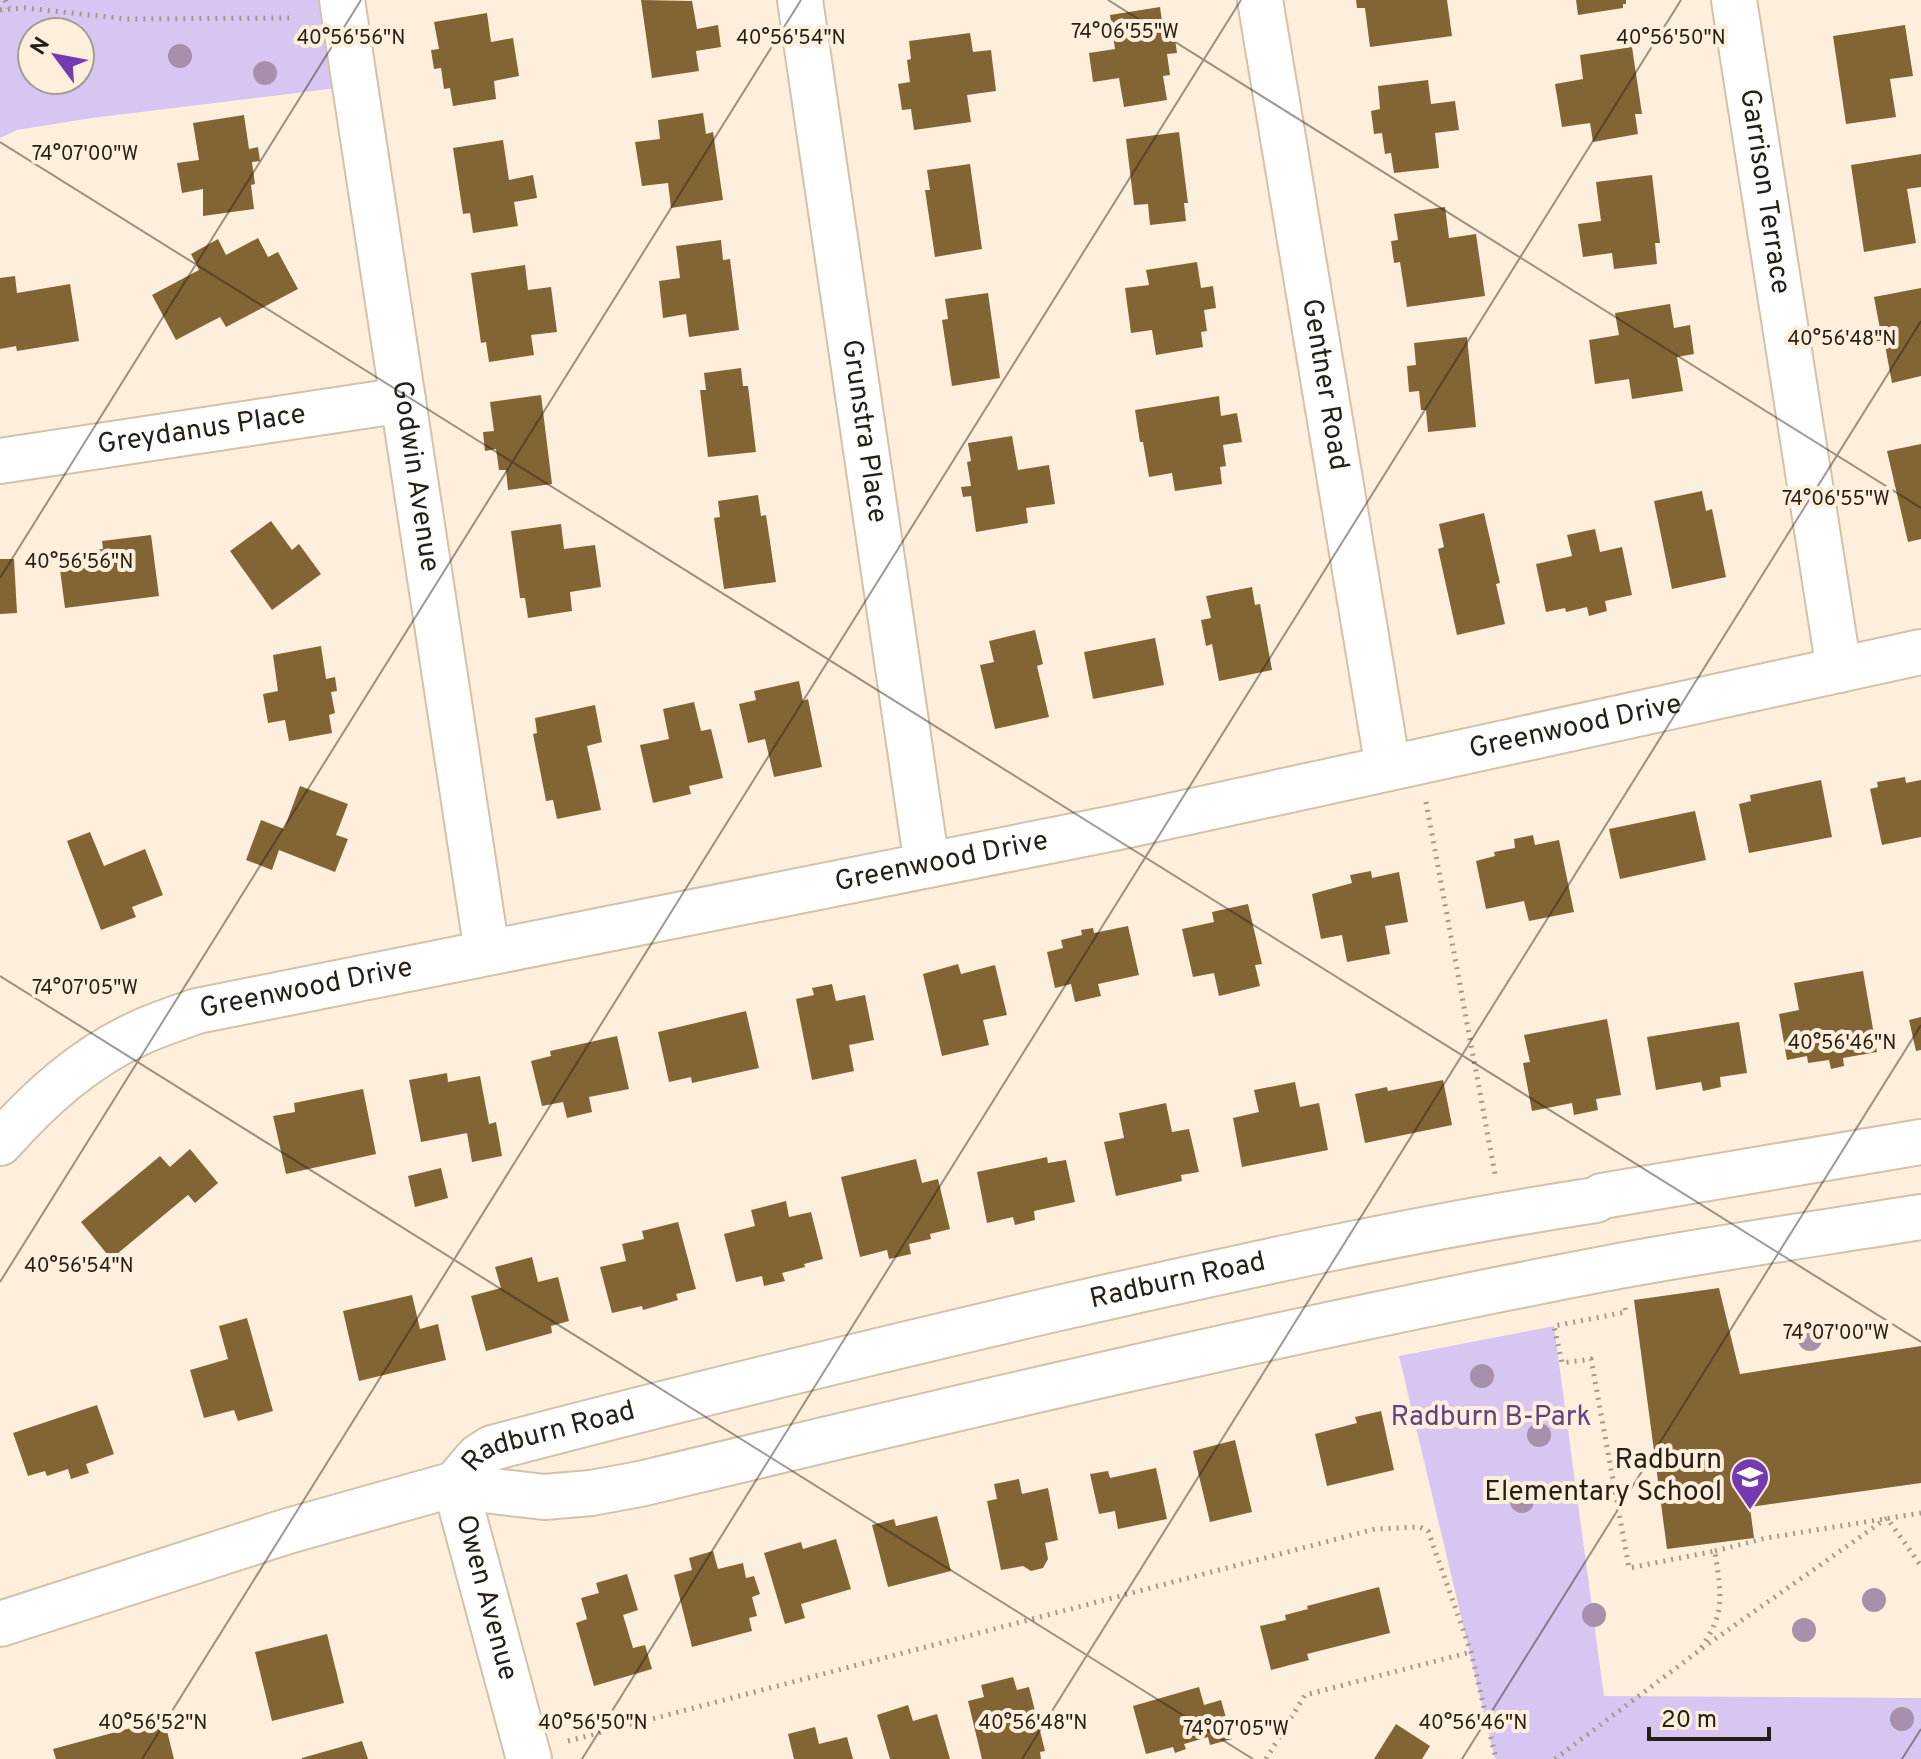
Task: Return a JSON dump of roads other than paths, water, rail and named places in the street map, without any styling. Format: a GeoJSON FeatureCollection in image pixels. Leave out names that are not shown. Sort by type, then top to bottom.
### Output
{"type":"FeatureCollection","features":[{"type":"Feature","properties":{"kind":"street","name":"Godwin Avenue"},"geometry":{"type":"LineString","coordinates":[[342,0],[487,952]]}},
{"type":"Feature","properties":{"kind":"street","name":"Grunstra Place"},"geometry":{"type":"LineString","coordinates":[[800,0],[927,865]]}},
{"type":"Feature","properties":{"kind":"street","name":"Gentner Road"},"geometry":{"type":"LineString","coordinates":[[1260,0],[1388,768]]}},
{"type":"Feature","properties":{"kind":"street","name":"Garrison Terrace"},"geometry":{"type":"LineString","coordinates":[[1734,0],[1839,670]]}},
{"type":"Feature","properties":{"kind":"street","name":"Greydanus Place"},"geometry":{"type":"LineString","coordinates":[[0,461],[403,400]]}},
{"type":"Feature","properties":{"kind":"street","name":"Greenwood Drive"},"geometry":{"type":"LineString","coordinates":[[0,1143],[35,1103],[72,1074],[139,1033],[197,1011],[1124,826],[1921,652]]}},
{"type":"Feature","properties":{"kind":"street","name":"Radburn Road"},"geometry":{"type":"LineString","coordinates":[[455,1484],[478,1457],[492,1448],[674,1400],[1161,1285],[1503,1214],[1921,1142]]}},
{"type":"Feature","properties":{"kind":"street","name":"Radburn Road"},"geometry":{"type":"LineString","coordinates":[[0,1624],[273,1535],[455,1484],[544,1497],[616,1489],[1176,1357],[1615,1268],[1921,1217]]}},
{"type":"Feature","properties":{"kind":"street","name":"Owen Avenue"},"geometry":{"type":"LineString","coordinates":[[455,1484],[528,1756]]}},
{"type":"Feature","properties":{"kind":"place","name":"Radburn Elementary School"},"geometry":{"type":"Point","coordinates":[1750,1511]}},
{"type":"Feature","properties":{"kind":"park label","name":"Radburn B-Park"},"geometry":{"type":"Point","coordinates":[1491,1418]}}]}
